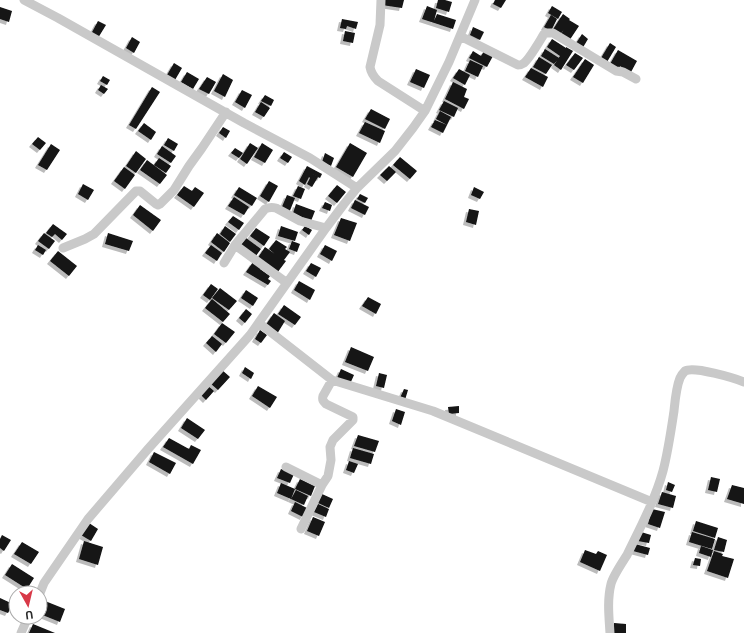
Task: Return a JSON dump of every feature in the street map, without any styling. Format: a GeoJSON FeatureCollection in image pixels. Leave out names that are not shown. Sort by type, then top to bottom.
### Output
{"type":"FeatureCollection","features":[{"type":"Feature","properties":{"kind":"street"},"geometry":{"type":"LineString","coordinates":[[24,0],[310,158],[357,188]]}},
{"type":"Feature","properties":{"kind":"street"},"geometry":{"type":"LineString","coordinates":[[380,0],[380,25],[370,66],[370,72],[378,81],[425,111]]}},
{"type":"Feature","properties":{"kind":"street"},"geometry":{"type":"LineString","coordinates":[[43,585],[88,519],[148,449],[250,335],[326,228],[357,188],[395,151],[413,128],[425,111],[449,62],[475,0]]}},
{"type":"Feature","properties":{"kind":"street"},"geometry":{"type":"LineString","coordinates":[[460,36],[518,65],[521,65],[527,60],[544,34],[550,33],[560,37],[616,71],[623,72],[636,79]]}},
{"type":"Feature","properties":{"kind":"street"},"geometry":{"type":"LineString","coordinates":[[63,248],[94,234],[136,192],[140,191],[156,204],[160,204],[174,190],[226,112]]}},
{"type":"Feature","properties":{"kind":"street"},"geometry":{"type":"LineString","coordinates":[[224,263],[235,245],[268,207],[276,208],[300,221],[326,228]]}},
{"type":"Feature","properties":{"kind":"street"},"geometry":{"type":"LineString","coordinates":[[235,245],[287,283]]}},
{"type":"Feature","properties":{"kind":"street"},"geometry":{"type":"LineString","coordinates":[[259,324],[332,380],[433,411],[652,502]]}},
{"type":"Feature","properties":{"kind":"street"},"geometry":{"type":"LineString","coordinates":[[610,633],[609,606],[611,583],[627,555],[652,502],[663,471],[680,378],[683,373],[689,370],[698,370],[744,382]]}},
{"type":"Feature","properties":{"kind":"street"},"geometry":{"type":"LineString","coordinates":[[301,529],[322,484],[328,476],[331,460],[330,447],[334,440],[353,420],[353,417],[324,402],[323,396],[332,380]]}},
{"type":"Feature","properties":{"kind":"street"},"geometry":{"type":"LineString","coordinates":[[286,467],[322,484]]}},
{"type":"Feature","properties":{"kind":"building"},"geometry":{"type":"Polygon","coordinates":[[[383,0],[404,0],[402,8],[382,5],[383,0]]]}},
{"type":"Feature","properties":{"kind":"building"},"geometry":{"type":"Polygon","coordinates":[[[438,0],[452,2],[449,12],[436,8],[438,0]]]}},
{"type":"Feature","properties":{"kind":"building"},"geometry":{"type":"Polygon","coordinates":[[[495,0],[506,0],[501,8],[493,4],[495,0]]]}},
{"type":"Feature","properties":{"kind":"building"},"geometry":{"type":"Polygon","coordinates":[[[427,6],[437,10],[434,21],[437,14],[456,20],[453,29],[422,19],[427,6]]]}},
{"type":"Feature","properties":{"kind":"building"},"geometry":{"type":"Polygon","coordinates":[[[552,6],[562,12],[558,19],[548,13],[552,6]]]}},
{"type":"Feature","properties":{"kind":"building"},"geometry":{"type":"Polygon","coordinates":[[[0,7],[12,11],[9,22],[0,19],[0,7]]]}},
{"type":"Feature","properties":{"kind":"building"},"geometry":{"type":"Polygon","coordinates":[[[563,14],[579,26],[569,41],[560,36],[564,29],[560,35],[552,31],[563,14]]]}},
{"type":"Feature","properties":{"kind":"building"},"geometry":{"type":"Polygon","coordinates":[[[551,15],[557,19],[551,31],[544,27],[551,15]]]}},
{"type":"Feature","properties":{"kind":"building"},"geometry":{"type":"Polygon","coordinates":[[[342,19],[358,22],[356,29],[347,26],[346,29],[340,28],[342,19]]]}},
{"type":"Feature","properties":{"kind":"building"},"geometry":{"type":"Polygon","coordinates":[[[98,21],[106,25],[98,38],[91,34],[98,21]]]}},
{"type":"Feature","properties":{"kind":"building"},"geometry":{"type":"Polygon","coordinates":[[[473,27],[484,32],[480,40],[470,35],[473,27]]]}},
{"type":"Feature","properties":{"kind":"building"},"geometry":{"type":"Polygon","coordinates":[[[345,31],[355,33],[353,43],[343,41],[345,31]]]}},
{"type":"Feature","properties":{"kind":"building"},"geometry":{"type":"Polygon","coordinates":[[[582,34],[588,39],[582,49],[575,45],[582,34]]]}},
{"type":"Feature","properties":{"kind":"building"},"geometry":{"type":"Polygon","coordinates":[[[132,37],[140,42],[134,53],[126,48],[132,37]]]}},
{"type":"Feature","properties":{"kind":"building"},"geometry":{"type":"Polygon","coordinates":[[[552,39],[573,51],[561,70],[554,65],[560,56],[547,47],[552,39]]]}},
{"type":"Feature","properties":{"kind":"building"},"geometry":{"type":"Polygon","coordinates":[[[610,43],[616,47],[607,62],[601,58],[610,43]]]}},
{"type":"Feature","properties":{"kind":"building"},"geometry":{"type":"Polygon","coordinates":[[[545,49],[559,58],[554,64],[541,56],[545,49]]]}},
{"type":"Feature","properties":{"kind":"building"},"geometry":{"type":"Polygon","coordinates":[[[618,50],[637,61],[631,72],[620,66],[619,69],[610,64],[618,50]]]}},
{"type":"Feature","properties":{"kind":"building"},"geometry":{"type":"Polygon","coordinates":[[[473,51],[481,56],[484,51],[493,56],[487,67],[469,58],[473,51]]]}},
{"type":"Feature","properties":{"kind":"building"},"geometry":{"type":"Polygon","coordinates":[[[575,53],[583,58],[574,70],[566,65],[575,53]]]}},
{"type":"Feature","properties":{"kind":"building"},"geometry":{"type":"Polygon","coordinates":[[[539,57],[552,65],[546,74],[533,67],[539,57]]]}},
{"type":"Feature","properties":{"kind":"building"},"geometry":{"type":"Polygon","coordinates":[[[585,59],[594,65],[583,83],[573,77],[585,59]]]}},
{"type":"Feature","properties":{"kind":"building"},"geometry":{"type":"Polygon","coordinates":[[[470,60],[483,66],[478,77],[465,71],[470,60]]]}},
{"type":"Feature","properties":{"kind":"building"},"geometry":{"type":"Polygon","coordinates":[[[174,63],[182,68],[175,80],[167,75],[174,63]]]}},
{"type":"Feature","properties":{"kind":"building"},"geometry":{"type":"Polygon","coordinates":[[[531,68],[548,77],[543,87],[525,77],[531,68]]]}},
{"type":"Feature","properties":{"kind":"building"},"geometry":{"type":"Polygon","coordinates":[[[416,69],[430,75],[424,88],[410,82],[416,69]]]}},
{"type":"Feature","properties":{"kind":"building"},"geometry":{"type":"Polygon","coordinates":[[[459,69],[470,75],[465,85],[453,78],[459,69]]]}},
{"type":"Feature","properties":{"kind":"building"},"geometry":{"type":"Polygon","coordinates":[[[187,72],[199,79],[193,89],[181,82],[187,72]]]}},
{"type":"Feature","properties":{"kind":"building"},"geometry":{"type":"Polygon","coordinates":[[[223,74],[233,80],[225,97],[214,91],[223,74]]]}},
{"type":"Feature","properties":{"kind":"building"},"geometry":{"type":"Polygon","coordinates":[[[103,76],[110,80],[107,85],[100,81],[103,76]]]}},
{"type":"Feature","properties":{"kind":"building"},"geometry":{"type":"Polygon","coordinates":[[[207,77],[216,82],[209,94],[199,89],[207,77]]]}},
{"type":"Feature","properties":{"kind":"building"},"geometry":{"type":"Polygon","coordinates":[[[453,82],[467,89],[464,97],[469,99],[464,109],[445,99],[453,82]]]}},
{"type":"Feature","properties":{"kind":"building"},"geometry":{"type":"Polygon","coordinates":[[[101,85],[108,89],[104,94],[98,90],[101,85]]]}},
{"type":"Feature","properties":{"kind":"building"},"geometry":{"type":"Polygon","coordinates":[[[152,87],[160,92],[136,129],[129,125],[152,87]]]}},
{"type":"Feature","properties":{"kind":"building"},"geometry":{"type":"Polygon","coordinates":[[[242,90],[252,95],[245,108],[235,102],[242,90]]]}},
{"type":"Feature","properties":{"kind":"building"},"geometry":{"type":"Polygon","coordinates":[[[265,95],[274,100],[271,106],[261,101],[265,95]]]}},
{"type":"Feature","properties":{"kind":"building"},"geometry":{"type":"Polygon","coordinates":[[[444,101],[458,108],[454,117],[439,110],[444,101]]]}},
{"type":"Feature","properties":{"kind":"building"},"geometry":{"type":"Polygon","coordinates":[[[261,102],[270,108],[264,117],[255,112],[261,102]]]}},
{"type":"Feature","properties":{"kind":"building"},"geometry":{"type":"Polygon","coordinates":[[[371,109],[390,119],[385,129],[365,119],[371,109]]]}},
{"type":"Feature","properties":{"kind":"building"},"geometry":{"type":"Polygon","coordinates":[[[440,111],[451,117],[447,125],[436,119],[440,111]]]}},
{"type":"Feature","properties":{"kind":"building"},"geometry":{"type":"Polygon","coordinates":[[[435,120],[447,125],[443,133],[431,127],[435,120]]]}},
{"type":"Feature","properties":{"kind":"building"},"geometry":{"type":"Polygon","coordinates":[[[365,122],[385,131],[380,143],[359,133],[365,122]]]}},
{"type":"Feature","properties":{"kind":"building"},"geometry":{"type":"Polygon","coordinates":[[[144,123],[156,132],[151,140],[138,131],[144,123]]]}},
{"type":"Feature","properties":{"kind":"building"},"geometry":{"type":"Polygon","coordinates":[[[223,127],[230,131],[226,138],[219,133],[223,127]]]}},
{"type":"Feature","properties":{"kind":"building"},"geometry":{"type":"Polygon","coordinates":[[[38,137],[46,143],[40,150],[32,144],[38,137]]]}},
{"type":"Feature","properties":{"kind":"building"},"geometry":{"type":"Polygon","coordinates":[[[168,138],[178,144],[174,151],[164,145],[168,138]]]}},
{"type":"Feature","properties":{"kind":"building"},"geometry":{"type":"Polygon","coordinates":[[[250,143],[258,148],[247,164],[240,159],[250,143]]]}},
{"type":"Feature","properties":{"kind":"building"},"geometry":{"type":"Polygon","coordinates":[[[262,143],[273,150],[265,163],[254,157],[262,143]]]}},
{"type":"Feature","properties":{"kind":"building"},"geometry":{"type":"Polygon","coordinates":[[[350,143],[367,153],[353,177],[336,167],[350,143]]]}},
{"type":"Feature","properties":{"kind":"building"},"geometry":{"type":"Polygon","coordinates":[[[51,144],[60,150],[47,170],[38,165],[51,144]]]}},
{"type":"Feature","properties":{"kind":"building"},"geometry":{"type":"Polygon","coordinates":[[[162,146],[176,156],[171,163],[157,154],[162,146]]]}},
{"type":"Feature","properties":{"kind":"building"},"geometry":{"type":"Polygon","coordinates":[[[235,148],[243,153],[239,158],[231,153],[235,148]]]}},
{"type":"Feature","properties":{"kind":"building"},"geometry":{"type":"Polygon","coordinates":[[[136,151],[146,159],[136,173],[126,166],[136,151]]]}},
{"type":"Feature","properties":{"kind":"building"},"geometry":{"type":"Polygon","coordinates":[[[284,152],[292,157],[288,163],[280,158],[284,152]]]}},
{"type":"Feature","properties":{"kind":"building"},"geometry":{"type":"Polygon","coordinates":[[[325,153],[334,158],[331,166],[322,162],[325,153]]]}},
{"type":"Feature","properties":{"kind":"building"},"geometry":{"type":"Polygon","coordinates":[[[400,157],[417,171],[410,179],[393,165],[400,157]]]}},
{"type":"Feature","properties":{"kind":"building"},"geometry":{"type":"Polygon","coordinates":[[[159,158],[171,166],[166,173],[154,165],[159,158]]]}},
{"type":"Feature","properties":{"kind":"building"},"geometry":{"type":"Polygon","coordinates":[[[147,160],[167,175],[160,184],[140,170],[147,160]]]}},
{"type":"Feature","properties":{"kind":"building"},"geometry":{"type":"Polygon","coordinates":[[[307,166],[322,174],[320,178],[318,177],[312,187],[307,184],[310,178],[309,177],[305,185],[299,181],[307,166]]]}},
{"type":"Feature","properties":{"kind":"building"},"geometry":{"type":"Polygon","coordinates":[[[389,166],[396,172],[387,181],[380,175],[389,166]]]}},
{"type":"Feature","properties":{"kind":"building"},"geometry":{"type":"Polygon","coordinates":[[[124,167],[135,175],[125,189],[114,181],[124,167]]]}},
{"type":"Feature","properties":{"kind":"building"},"geometry":{"type":"Polygon","coordinates":[[[269,181],[278,186],[269,202],[260,196],[269,181]]]}},
{"type":"Feature","properties":{"kind":"building"},"geometry":{"type":"Polygon","coordinates":[[[83,184],[94,190],[88,200],[78,194],[83,184]]]}},
{"type":"Feature","properties":{"kind":"building"},"geometry":{"type":"Polygon","coordinates":[[[337,185],[346,192],[337,203],[328,196],[337,185]]]}},
{"type":"Feature","properties":{"kind":"building"},"geometry":{"type":"Polygon","coordinates":[[[184,186],[192,191],[195,187],[204,193],[194,207],[177,195],[184,186]]]}},
{"type":"Feature","properties":{"kind":"building"},"geometry":{"type":"Polygon","coordinates":[[[298,186],[305,189],[301,199],[293,196],[298,186]]]}},
{"type":"Feature","properties":{"kind":"building"},"geometry":{"type":"Polygon","coordinates":[[[239,187],[257,198],[252,206],[234,195],[239,187]]]}},
{"type":"Feature","properties":{"kind":"building"},"geometry":{"type":"Polygon","coordinates":[[[474,187],[484,192],[480,199],[471,195],[474,187]]]}},
{"type":"Feature","properties":{"kind":"building"},"geometry":{"type":"Polygon","coordinates":[[[360,194],[368,198],[365,203],[357,199],[360,194]]]}},
{"type":"Feature","properties":{"kind":"building"},"geometry":{"type":"Polygon","coordinates":[[[287,195],[295,198],[289,213],[281,209],[287,195]]]}},
{"type":"Feature","properties":{"kind":"building"},"geometry":{"type":"Polygon","coordinates":[[[234,197],[249,207],[244,215],[228,206],[234,197]]]}},
{"type":"Feature","properties":{"kind":"building"},"geometry":{"type":"Polygon","coordinates":[[[355,200],[369,207],[365,215],[351,208],[355,200]]]}},
{"type":"Feature","properties":{"kind":"building"},"geometry":{"type":"Polygon","coordinates":[[[325,202],[332,205],[330,211],[322,208],[325,202]]]}},
{"type":"Feature","properties":{"kind":"building"},"geometry":{"type":"Polygon","coordinates":[[[296,204],[315,211],[311,221],[293,213],[296,204]]]}},
{"type":"Feature","properties":{"kind":"building"},"geometry":{"type":"Polygon","coordinates":[[[140,205],[161,220],[153,231],[133,215],[140,205]]]}},
{"type":"Feature","properties":{"kind":"building"},"geometry":{"type":"Polygon","coordinates":[[[469,209],[479,211],[476,225],[466,222],[469,209]]]}},
{"type":"Feature","properties":{"kind":"building"},"geometry":{"type":"Polygon","coordinates":[[[233,216],[244,223],[239,230],[228,222],[233,216]]]}},
{"type":"Feature","properties":{"kind":"building"},"geometry":{"type":"Polygon","coordinates":[[[341,218],[357,223],[350,241],[334,235],[341,218]]]}},
{"type":"Feature","properties":{"kind":"building"},"geometry":{"type":"Polygon","coordinates":[[[53,224],[67,234],[62,240],[55,234],[52,237],[46,233],[53,224]]]}},
{"type":"Feature","properties":{"kind":"building"},"geometry":{"type":"Polygon","coordinates":[[[225,226],[236,234],[230,242],[220,234],[225,226]]]}},
{"type":"Feature","properties":{"kind":"building"},"geometry":{"type":"Polygon","coordinates":[[[281,226],[298,232],[295,241],[278,236],[281,226]]]}},
{"type":"Feature","properties":{"kind":"building"},"geometry":{"type":"Polygon","coordinates":[[[305,226],[312,230],[309,235],[302,230],[305,226]]]}},
{"type":"Feature","properties":{"kind":"building"},"geometry":{"type":"Polygon","coordinates":[[[256,228],[270,237],[264,246],[250,236],[256,228]]]}},
{"type":"Feature","properties":{"kind":"building"},"geometry":{"type":"Polygon","coordinates":[[[44,233],[55,241],[49,249],[38,241],[44,233]]]}},
{"type":"Feature","properties":{"kind":"building"},"geometry":{"type":"Polygon","coordinates":[[[108,233],[133,241],[129,251],[105,244],[108,233]]]}},
{"type":"Feature","properties":{"kind":"building"},"geometry":{"type":"Polygon","coordinates":[[[217,233],[230,243],[224,252],[211,242],[217,233]]]}},
{"type":"Feature","properties":{"kind":"building"},"geometry":{"type":"Polygon","coordinates":[[[246,238],[261,249],[255,257],[240,246],[246,238]]]}},
{"type":"Feature","properties":{"kind":"building"},"geometry":{"type":"Polygon","coordinates":[[[276,240],[287,247],[285,249],[290,252],[284,260],[286,261],[277,273],[257,259],[265,247],[275,254],[269,249],[276,240]]]}},
{"type":"Feature","properties":{"kind":"building"},"geometry":{"type":"Polygon","coordinates":[[[292,241],[300,244],[297,252],[289,249],[292,241]]]}},
{"type":"Feature","properties":{"kind":"building"},"geometry":{"type":"Polygon","coordinates":[[[38,245],[46,250],[43,255],[35,250],[38,245]]]}},
{"type":"Feature","properties":{"kind":"building"},"geometry":{"type":"Polygon","coordinates":[[[211,245],[222,253],[217,261],[205,253],[211,245]]]}},
{"type":"Feature","properties":{"kind":"building"},"geometry":{"type":"Polygon","coordinates":[[[325,245],[337,251],[332,261],[320,254],[325,245]]]}},
{"type":"Feature","properties":{"kind":"building"},"geometry":{"type":"Polygon","coordinates":[[[58,251],[77,266],[69,276],[50,261],[58,251]]]}},
{"type":"Feature","properties":{"kind":"building"},"geometry":{"type":"Polygon","coordinates":[[[253,262],[261,267],[260,269],[270,276],[268,279],[271,281],[268,285],[246,272],[253,262]]]}},
{"type":"Feature","properties":{"kind":"building"},"geometry":{"type":"Polygon","coordinates":[[[311,263],[321,268],[316,277],[306,271],[311,263]]]}},
{"type":"Feature","properties":{"kind":"building"},"geometry":{"type":"Polygon","coordinates":[[[299,281],[315,290],[310,300],[294,290],[299,281]]]}},
{"type":"Feature","properties":{"kind":"building"},"geometry":{"type":"Polygon","coordinates":[[[211,284],[218,289],[210,300],[203,295],[211,284]]]}},
{"type":"Feature","properties":{"kind":"building"},"geometry":{"type":"Polygon","coordinates":[[[220,288],[237,301],[229,310],[212,298],[220,288]]]}},
{"type":"Feature","properties":{"kind":"building"},"geometry":{"type":"Polygon","coordinates":[[[246,290],[258,298],[253,306],[241,298],[246,290]]]}},
{"type":"Feature","properties":{"kind":"building"},"geometry":{"type":"Polygon","coordinates":[[[368,297],[381,304],[376,314],[362,306],[368,297]]]}},
{"type":"Feature","properties":{"kind":"building"},"geometry":{"type":"Polygon","coordinates":[[[212,299],[230,314],[223,322],[205,308],[212,299]]]}},
{"type":"Feature","properties":{"kind":"building"},"geometry":{"type":"Polygon","coordinates":[[[284,305],[301,317],[295,325],[278,314],[284,305]]]}},
{"type":"Feature","properties":{"kind":"building"},"geometry":{"type":"Polygon","coordinates":[[[246,309],[252,314],[245,323],[239,318],[246,309]]]}},
{"type":"Feature","properties":{"kind":"building"},"geometry":{"type":"Polygon","coordinates":[[[274,313],[285,321],[277,334],[265,326],[274,313]]]}},
{"type":"Feature","properties":{"kind":"building"},"geometry":{"type":"Polygon","coordinates":[[[222,323],[235,332],[226,343],[214,334],[222,323]]]}},
{"type":"Feature","properties":{"kind":"building"},"geometry":{"type":"Polygon","coordinates":[[[260,330],[267,335],[261,343],[255,339],[260,330]]]}},
{"type":"Feature","properties":{"kind":"building"},"geometry":{"type":"Polygon","coordinates":[[[212,336],[222,344],[216,352],[206,343],[212,336]]]}},
{"type":"Feature","properties":{"kind":"building"},"geometry":{"type":"Polygon","coordinates":[[[351,347],[374,357],[368,371],[345,362],[351,347]]]}},
{"type":"Feature","properties":{"kind":"building"},"geometry":{"type":"Polygon","coordinates":[[[245,367],[254,373],[251,379],[242,373],[245,367]]]}},
{"type":"Feature","properties":{"kind":"building"},"geometry":{"type":"Polygon","coordinates":[[[341,369],[354,375],[350,384],[337,378],[341,369]]]}},
{"type":"Feature","properties":{"kind":"building"},"geometry":{"type":"Polygon","coordinates":[[[222,370],[230,377],[218,390],[210,383],[222,370]]]}},
{"type":"Feature","properties":{"kind":"building"},"geometry":{"type":"Polygon","coordinates":[[[379,373],[387,375],[384,388],[376,386],[379,373]]]}},
{"type":"Feature","properties":{"kind":"building"},"geometry":{"type":"Polygon","coordinates":[[[208,386],[214,391],[206,400],[201,395],[208,386]]]}},
{"type":"Feature","properties":{"kind":"building"},"geometry":{"type":"Polygon","coordinates":[[[258,386],[277,397],[270,408],[252,396],[258,386]]]}},
{"type":"Feature","properties":{"kind":"building"},"geometry":{"type":"Polygon","coordinates":[[[404,389],[408,390],[405,400],[400,398],[404,389]]]}},
{"type":"Feature","properties":{"kind":"building"},"geometry":{"type":"Polygon","coordinates":[[[459,406],[459,413],[449,414],[448,407],[459,406]]]}},
{"type":"Feature","properties":{"kind":"building"},"geometry":{"type":"Polygon","coordinates":[[[396,409],[405,412],[401,425],[392,421],[396,409]]]}},
{"type":"Feature","properties":{"kind":"building"},"geometry":{"type":"Polygon","coordinates":[[[187,418],[205,430],[198,439],[181,428],[187,418]]]}},
{"type":"Feature","properties":{"kind":"building"},"geometry":{"type":"Polygon","coordinates":[[[358,435],[379,441],[375,452],[354,446],[358,435]]]}},
{"type":"Feature","properties":{"kind":"building"},"geometry":{"type":"Polygon","coordinates":[[[169,438],[189,449],[191,445],[201,450],[193,464],[163,447],[169,438]]]}},
{"type":"Feature","properties":{"kind":"building"},"geometry":{"type":"Polygon","coordinates":[[[353,448],[374,454],[371,464],[350,458],[353,448]]]}},
{"type":"Feature","properties":{"kind":"building"},"geometry":{"type":"Polygon","coordinates":[[[154,452],[176,463],[170,474],[149,462],[154,452]]]}},
{"type":"Feature","properties":{"kind":"building"},"geometry":{"type":"Polygon","coordinates":[[[349,461],[358,464],[354,473],[346,470],[349,461]]]}},
{"type":"Feature","properties":{"kind":"building"},"geometry":{"type":"Polygon","coordinates":[[[281,469],[294,474],[290,483],[277,478],[281,469]]]}},
{"type":"Feature","properties":{"kind":"building"},"geometry":{"type":"Polygon","coordinates":[[[711,477],[720,479],[717,492],[708,490],[711,477]]]}},
{"type":"Feature","properties":{"kind":"building"},"geometry":{"type":"Polygon","coordinates":[[[300,479],[315,486],[311,496],[295,489],[300,479]]]}},
{"type":"Feature","properties":{"kind":"building"},"geometry":{"type":"Polygon","coordinates":[[[668,482],[675,485],[672,492],[666,490],[668,482]]]}},
{"type":"Feature","properties":{"kind":"building"},"geometry":{"type":"Polygon","coordinates":[[[281,483],[295,489],[291,499],[277,493],[281,483]]]}},
{"type":"Feature","properties":{"kind":"building"},"geometry":{"type":"Polygon","coordinates":[[[732,485],[744,488],[744,504],[727,499],[732,485]]]}},
{"type":"Feature","properties":{"kind":"building"},"geometry":{"type":"Polygon","coordinates":[[[296,490],[308,496],[304,505],[291,499],[296,490]]]}},
{"type":"Feature","properties":{"kind":"building"},"geometry":{"type":"Polygon","coordinates":[[[662,492],[676,496],[673,508],[658,504],[662,492]]]}},
{"type":"Feature","properties":{"kind":"building"},"geometry":{"type":"Polygon","coordinates":[[[322,494],[333,499],[329,508],[318,503],[322,494]]]}},
{"type":"Feature","properties":{"kind":"building"},"geometry":{"type":"Polygon","coordinates":[[[295,502],[307,508],[303,517],[291,511],[295,502]]]}},
{"type":"Feature","properties":{"kind":"building"},"geometry":{"type":"Polygon","coordinates":[[[318,504],[329,509],[326,517],[314,512],[318,504]]]}},
{"type":"Feature","properties":{"kind":"building"},"geometry":{"type":"Polygon","coordinates":[[[652,509],[665,512],[660,528],[648,524],[652,509]]]}},
{"type":"Feature","properties":{"kind":"building"},"geometry":{"type":"Polygon","coordinates":[[[313,517],[325,522],[319,536],[307,531],[313,517]]]}},
{"type":"Feature","properties":{"kind":"building"},"geometry":{"type":"Polygon","coordinates":[[[696,521],[718,528],[715,538],[693,531],[696,521]]]}},
{"type":"Feature","properties":{"kind":"building"},"geometry":{"type":"Polygon","coordinates":[[[89,523],[98,529],[91,541],[81,535],[89,523]]]}},
{"type":"Feature","properties":{"kind":"building"},"geometry":{"type":"Polygon","coordinates":[[[641,532],[651,535],[649,543],[638,541],[641,532]]]}},
{"type":"Feature","properties":{"kind":"building"},"geometry":{"type":"Polygon","coordinates":[[[692,532],[715,539],[712,549],[689,542],[692,532]]]}},
{"type":"Feature","properties":{"kind":"building"},"geometry":{"type":"Polygon","coordinates":[[[2,535],[11,540],[4,551],[0,548],[0,539],[2,535]]]}},
{"type":"Feature","properties":{"kind":"building"},"geometry":{"type":"Polygon","coordinates":[[[718,537],[727,540],[724,552],[714,550],[718,537]]]}},
{"type":"Feature","properties":{"kind":"building"},"geometry":{"type":"Polygon","coordinates":[[[84,541],[103,547],[98,565],[79,559],[84,541]]]}},
{"type":"Feature","properties":{"kind":"building"},"geometry":{"type":"Polygon","coordinates":[[[22,542],[39,552],[31,564],[14,554],[22,542]]]}},
{"type":"Feature","properties":{"kind":"building"},"geometry":{"type":"Polygon","coordinates":[[[635,544],[650,548],[648,555],[633,551],[635,544]]]}},
{"type":"Feature","properties":{"kind":"building"},"geometry":{"type":"Polygon","coordinates":[[[701,546],[713,550],[711,557],[699,553],[701,546]]]}},
{"type":"Feature","properties":{"kind":"building"},"geometry":{"type":"Polygon","coordinates":[[[585,550],[596,554],[598,551],[607,555],[600,571],[580,562],[585,550]]]}},
{"type":"Feature","properties":{"kind":"building"},"geometry":{"type":"Polygon","coordinates":[[[714,551],[723,554],[722,556],[734,559],[728,578],[707,571],[714,551]]]}},
{"type":"Feature","properties":{"kind":"building"},"geometry":{"type":"Polygon","coordinates":[[[695,558],[701,559],[700,566],[693,565],[695,558]]]}},
{"type":"Feature","properties":{"kind":"building"},"geometry":{"type":"Polygon","coordinates":[[[12,564],[34,578],[30,585],[21,585],[5,575],[12,564]]]}},
{"type":"Feature","properties":{"kind":"building"},"geometry":{"type":"Polygon","coordinates":[[[0,598],[8,602],[8,613],[0,610],[0,598]]]}},
{"type":"Feature","properties":{"kind":"building"},"geometry":{"type":"Polygon","coordinates":[[[48,602],[65,609],[60,622],[48,617],[48,602]]]}},
{"type":"Feature","properties":{"kind":"building"},"geometry":{"type":"Polygon","coordinates":[[[614,623],[626,624],[626,633],[613,633],[614,623]]]}},
{"type":"Feature","properties":{"kind":"building"},"geometry":{"type":"Polygon","coordinates":[[[33,625],[35,625],[55,633],[29,633],[33,625]]]}}]}
